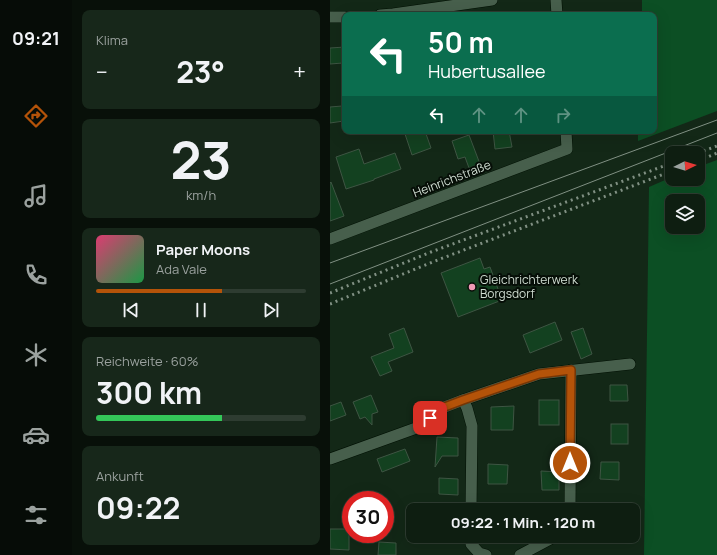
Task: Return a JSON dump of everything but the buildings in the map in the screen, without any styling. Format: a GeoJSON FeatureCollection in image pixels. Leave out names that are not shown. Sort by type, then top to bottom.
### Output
{"type":"FeatureCollection","features":[{"type":"Feature","properties":{"kind":"street"},"geometry":{"type":"LineString","coordinates":[[407,12],[492,0]]}},
{"type":"Feature","properties":{"kind":"street"},"geometry":{"type":"LineString","coordinates":[[556,0],[557,12]]}},
{"type":"Feature","properties":{"kind":"street"},"geometry":{"type":"LineString","coordinates":[[330,18],[342,17]]}},
{"type":"Feature","properties":{"kind":"street","name":"Heinrichstraße"},"geometry":{"type":"LineString","coordinates":[[330,240],[567,149],[566,134]]}},
{"type":"Feature","properties":{"kind":"street"},"geometry":{"type":"LineString","coordinates":[[330,459],[419,427],[442,408],[539,374],[630,364]]}},
{"type":"Feature","properties":{"kind":"street"},"geometry":{"type":"LineString","coordinates":[[570,503],[571,370]]}},
{"type":"Feature","properties":{"kind":"street"},"geometry":{"type":"LineString","coordinates":[[463,400],[472,426],[471,503]]}},
{"type":"Feature","properties":{"kind":"street"},"geometry":{"type":"LineString","coordinates":[[471,543],[479,553],[486,555]]}},
{"type":"Feature","properties":{"kind":"street"},"geometry":{"type":"LineString","coordinates":[[520,555],[543,543]]}},
{"type":"Feature","properties":{"kind":"green space"},"geometry":{"type":"Polygon","coordinates":[[[642,0],[717,0],[717,111],[657,134],[657,12],[642,12],[642,0]]]}},
{"type":"Feature","properties":{"kind":"green space"},"geometry":{"type":"Polygon","coordinates":[[[638,134],[656,134],[638,141],[638,134]]]}},
{"type":"Feature","properties":{"kind":"green space"},"geometry":{"type":"Polygon","coordinates":[[[717,160],[717,555],[644,555],[649,187],[665,180],[665,186],[705,186],[705,164],[717,160]]]}},
{"type":"Feature","properties":{"kind":"tram line"},"geometry":{"type":"LineString","coordinates":[[330,263],[717,120]]}},
{"type":"Feature","properties":{"kind":"tram line"},"geometry":{"type":"LineString","coordinates":[[330,284],[717,133]]}},
{"type":"Feature","properties":{"kind":"railway"},"geometry":{"type":"LineString","coordinates":[[705,150],[717,146]]}},
{"type":"Feature","properties":{"kind":"railway"},"geometry":{"type":"LineString","coordinates":[[705,158],[717,153]]}},
{"type":"Feature","properties":{"kind":"railway"},"geometry":{"type":"LineString","coordinates":[[330,293],[431,252],[665,166]]}},
{"type":"Feature","properties":{"kind":"railway"},"geometry":{"type":"LineString","coordinates":[[330,304],[435,261],[665,174]]}},
{"type":"Feature","properties":{"kind":"place","name":"Gleichrichterwerk Borgsdorf"},"geometry":{"type":"Point","coordinates":[472,287]}},
{"type":"Feature","properties":{"kind":"route"},"geometry":{"type":"LineString","coordinates":[[430,418],[442,408],[539,374],[571,370],[570,463]]}}]}
